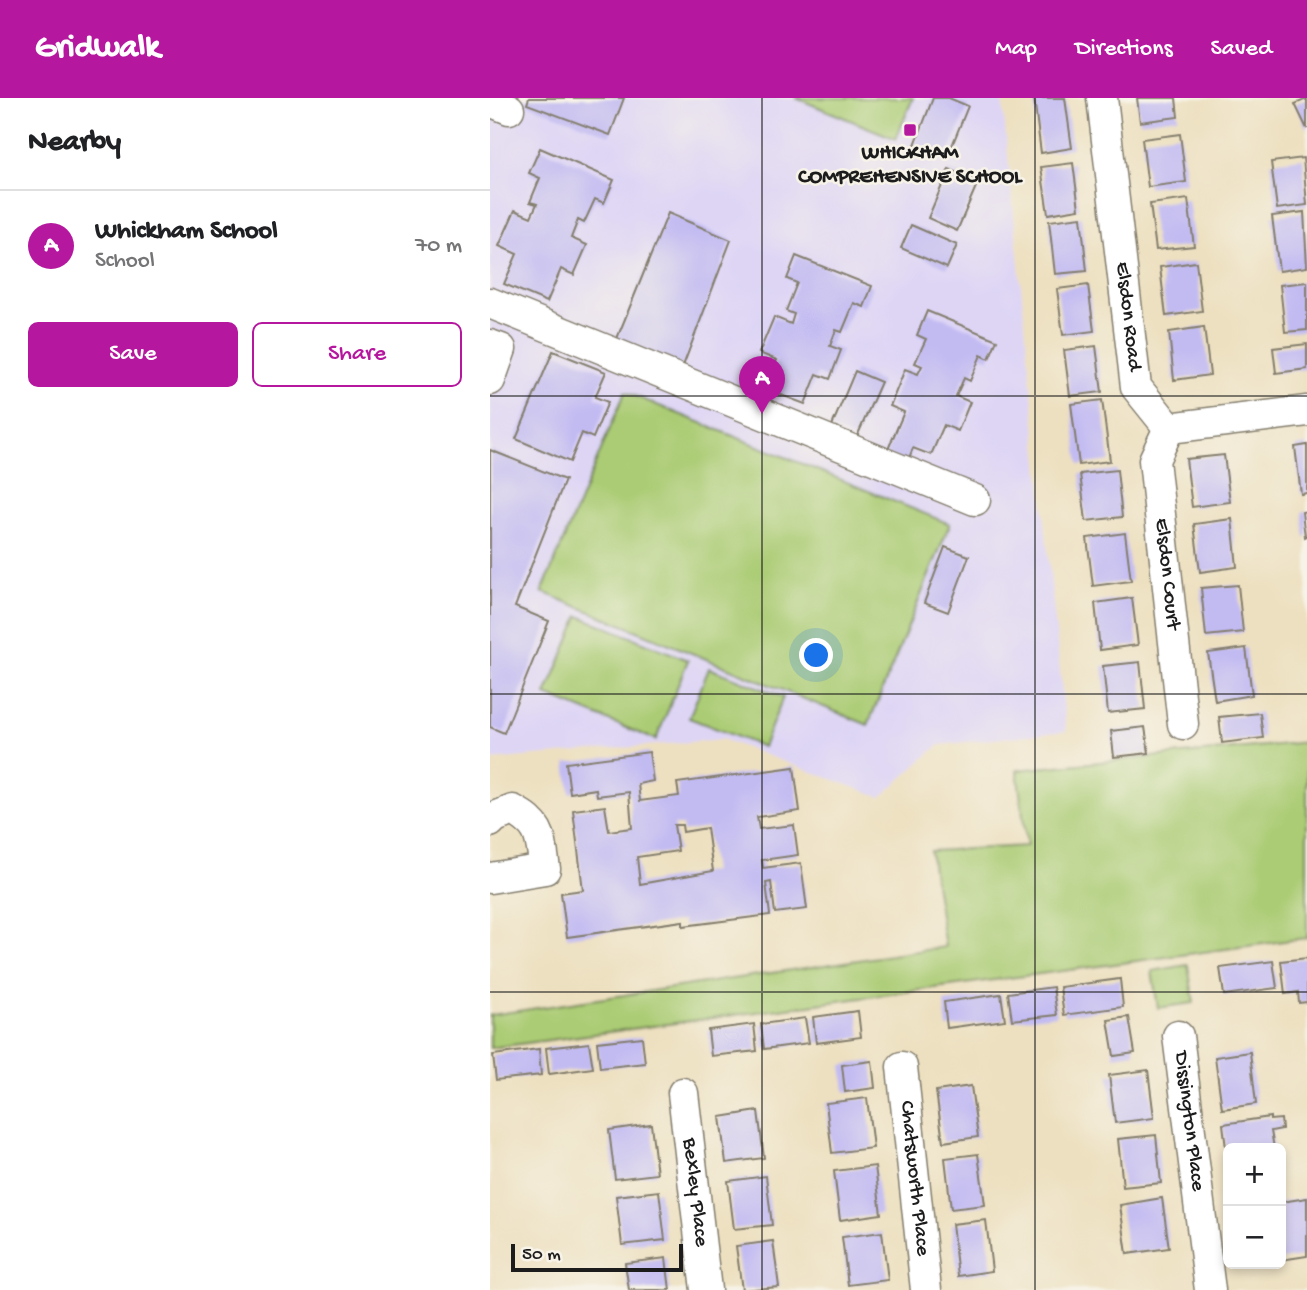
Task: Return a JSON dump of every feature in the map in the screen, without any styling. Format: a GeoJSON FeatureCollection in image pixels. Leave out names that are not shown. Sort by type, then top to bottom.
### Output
{"type":"FeatureCollection","features":[{"type":"Feature","properties":{"kind":"street","name":"Elsdon Road"},"geometry":{"type":"LineString","coordinates":[[1102,98],[1136,387],[1169,428]]}},
{"type":"Feature","properties":{"kind":"street"},"geometry":{"type":"LineString","coordinates":[[490,303],[975,500]]}},
{"type":"Feature","properties":{"kind":"street"},"geometry":{"type":"LineString","coordinates":[[490,345],[501,349],[490,380]]}},
{"type":"Feature","properties":{"kind":"street"},"geometry":{"type":"LineString","coordinates":[[1169,428],[1307,411]]}},
{"type":"Feature","properties":{"kind":"street","name":"Elsdon Court"},"geometry":{"type":"LineString","coordinates":[[1169,428],[1154,460],[1183,724]]}},
{"type":"Feature","properties":{"kind":"street"},"geometry":{"type":"LineString","coordinates":[[490,822],[495,817],[513,810],[529,819],[539,834],[545,869],[490,877]]}},
{"type":"Feature","properties":{"kind":"street","name":"Dissington Place"},"geometry":{"type":"LineString","coordinates":[[1178,1037],[1210,1290]]}},
{"type":"Feature","properties":{"kind":"street","name":"Chatsworth Place"},"geometry":{"type":"LineString","coordinates":[[902,1067],[926,1290]]}},
{"type":"Feature","properties":{"kind":"street","name":"Bexley Place"},"geometry":{"type":"LineString","coordinates":[[683,1093],[706,1290]]}},
{"type":"Feature","properties":{"kind":"shaded area"},"geometry":{"type":"Polygon","coordinates":[[[490,98],[1002,98],[1066,731],[939,745],[881,797],[722,739],[490,760],[490,98]]]}},
{"type":"Feature","properties":{"kind":"green space"},"geometry":{"type":"Polygon","coordinates":[[[796,98],[913,98],[896,139],[796,98]]]}},
{"type":"Feature","properties":{"kind":"green space"},"geometry":{"type":"Polygon","coordinates":[[[625,392],[950,524],[868,725],[542,592],[625,392]]]}},
{"type":"Feature","properties":{"kind":"green space"},"geometry":{"type":"Polygon","coordinates":[[[579,616],[688,660],[656,740],[546,695],[579,616]]]}},
{"type":"Feature","properties":{"kind":"green space"},"geometry":{"type":"Polygon","coordinates":[[[709,668],[783,697],[763,747],[689,718],[709,668]]]}},
{"type":"Feature","properties":{"kind":"green space"},"geometry":{"type":"Polygon","coordinates":[[[1307,742],[1307,938],[490,1048],[490,1015],[945,947],[930,851],[1027,846],[1017,770],[1307,742]]]}},
{"type":"Feature","properties":{"kind":"green space"},"geometry":{"type":"Polygon","coordinates":[[[1188,965],[1194,1003],[1158,1008],[1152,971],[1188,965]]]}},
{"type":"Feature","properties":{"kind":"building"},"geometry":{"type":"Polygon","coordinates":[[[529,98],[624,98],[610,135],[527,104],[529,98]]]}},
{"type":"Feature","properties":{"kind":"building"},"geometry":{"type":"Polygon","coordinates":[[[933,98],[949,98],[968,106],[947,158],[915,145],[933,98]]]}},
{"type":"Feature","properties":{"kind":"building"},"geometry":{"type":"Polygon","coordinates":[[[1034,98],[1065,98],[1072,148],[1041,153],[1034,98]]]}},
{"type":"Feature","properties":{"kind":"building"},"geometry":{"type":"Polygon","coordinates":[[[1137,98],[1176,98],[1178,117],[1140,122],[1137,98]]]}},
{"type":"Feature","properties":{"kind":"building"},"geometry":{"type":"Polygon","coordinates":[[[1307,99],[1307,129],[1295,104],[1307,99]]]}},
{"type":"Feature","properties":{"kind":"building"},"geometry":{"type":"Polygon","coordinates":[[[1180,134],[1186,182],[1148,187],[1142,139],[1180,134]]]}},
{"type":"Feature","properties":{"kind":"building"},"geometry":{"type":"Polygon","coordinates":[[[540,148],[614,180],[604,203],[595,199],[584,223],[578,220],[571,238],[587,245],[574,275],[561,269],[547,302],[504,284],[517,254],[499,246],[515,210],[531,217],[537,204],[530,202],[540,178],[529,173],[540,148]]]}},
{"type":"Feature","properties":{"kind":"building"},"geometry":{"type":"Polygon","coordinates":[[[1303,158],[1307,205],[1277,209],[1271,162],[1303,158]]]}},
{"type":"Feature","properties":{"kind":"building"},"geometry":{"type":"Polygon","coordinates":[[[1073,163],[1079,209],[1048,214],[1041,167],[1073,163]]]}},
{"type":"Feature","properties":{"kind":"building"},"geometry":{"type":"Polygon","coordinates":[[[949,169],[978,182],[957,231],[928,218],[949,169]]]}},
{"type":"Feature","properties":{"kind":"building"},"geometry":{"type":"Polygon","coordinates":[[[1188,199],[1194,246],[1156,250],[1150,204],[1188,199]]]}},
{"type":"Feature","properties":{"kind":"building"},"geometry":{"type":"Polygon","coordinates":[[[1304,212],[1307,267],[1279,271],[1272,216],[1304,212]]]}},
{"type":"Feature","properties":{"kind":"building"},"geometry":{"type":"Polygon","coordinates":[[[668,213],[731,240],[683,366],[616,341],[668,213]]]}},
{"type":"Feature","properties":{"kind":"building"},"geometry":{"type":"Polygon","coordinates":[[[1081,217],[1087,271],[1055,274],[1049,221],[1081,217]]]}},
{"type":"Feature","properties":{"kind":"building"},"geometry":{"type":"Polygon","coordinates":[[[911,225],[957,245],[947,268],[901,248],[911,225]]]}},
{"type":"Feature","properties":{"kind":"building"},"geometry":{"type":"Polygon","coordinates":[[[796,256],[872,286],[864,307],[854,303],[842,332],[836,330],[830,346],[841,350],[830,379],[817,374],[805,404],[765,389],[777,360],[759,353],[774,317],[791,324],[794,314],[786,311],[797,283],[787,279],[796,256]]]}},
{"type":"Feature","properties":{"kind":"building"},"geometry":{"type":"Polygon","coordinates":[[[1196,262],[1202,311],[1166,316],[1160,267],[1196,262]]]}},
{"type":"Feature","properties":{"kind":"building"},"geometry":{"type":"Polygon","coordinates":[[[1307,282],[1307,330],[1285,332],[1280,285],[1307,282]]]}},
{"type":"Feature","properties":{"kind":"building"},"geometry":{"type":"Polygon","coordinates":[[[1088,285],[1094,331],[1063,335],[1057,289],[1088,285]]]}},
{"type":"Feature","properties":{"kind":"building"},"geometry":{"type":"Polygon","coordinates":[[[927,311],[997,340],[989,359],[981,355],[970,381],[964,378],[956,396],[970,402],[958,431],[944,425],[931,455],[913,448],[907,463],[886,454],[904,412],[890,406],[905,369],[918,374],[922,366],[915,363],[926,339],[917,335],[927,311]]]}},
{"type":"Feature","properties":{"kind":"building"},"geometry":{"type":"Polygon","coordinates":[[[1204,327],[1210,375],[1174,380],[1169,332],[1204,327]]]}},
{"type":"Feature","properties":{"kind":"building"},"geometry":{"type":"Polygon","coordinates":[[[1307,344],[1307,369],[1276,373],[1273,348],[1307,344]]]}},
{"type":"Feature","properties":{"kind":"building"},"geometry":{"type":"Polygon","coordinates":[[[1096,346],[1102,392],[1070,396],[1064,350],[1096,346]]]}},
{"type":"Feature","properties":{"kind":"building"},"geometry":{"type":"Polygon","coordinates":[[[553,351],[606,372],[595,397],[608,402],[593,438],[582,433],[570,462],[516,439],[553,351]]]}},
{"type":"Feature","properties":{"kind":"building"},"geometry":{"type":"Polygon","coordinates":[[[855,371],[881,382],[856,439],[831,428],[855,371]]]}},
{"type":"Feature","properties":{"kind":"building"},"geometry":{"type":"Polygon","coordinates":[[[1102,400],[1110,461],[1079,465],[1071,404],[1102,400]]]}},
{"type":"Feature","properties":{"kind":"building"},"geometry":{"type":"Polygon","coordinates":[[[1307,445],[1307,493],[1301,494],[1295,447],[1307,445]]]}},
{"type":"Feature","properties":{"kind":"building"},"geometry":{"type":"Polygon","coordinates":[[[490,450],[565,480],[515,607],[549,621],[504,733],[490,727],[490,450]]]}},
{"type":"Feature","properties":{"kind":"building"},"geometry":{"type":"Polygon","coordinates":[[[1224,455],[1230,502],[1192,507],[1186,459],[1224,455]]]}},
{"type":"Feature","properties":{"kind":"building"},"geometry":{"type":"Polygon","coordinates":[[[1117,470],[1122,517],[1086,521],[1080,474],[1117,470]]]}},
{"type":"Feature","properties":{"kind":"building"},"geometry":{"type":"Polygon","coordinates":[[[1307,511],[1307,536],[1305,537],[1302,512],[1307,511]]]}},
{"type":"Feature","properties":{"kind":"building"},"geometry":{"type":"Polygon","coordinates":[[[1232,519],[1237,567],[1200,572],[1194,524],[1232,519]]]}},
{"type":"Feature","properties":{"kind":"building"},"geometry":{"type":"Polygon","coordinates":[[[1125,533],[1131,581],[1093,586],[1087,538],[1125,533]]]}},
{"type":"Feature","properties":{"kind":"building"},"geometry":{"type":"Polygon","coordinates":[[[945,547],[969,556],[948,612],[924,603],[945,547]]]}},
{"type":"Feature","properties":{"kind":"building"},"geometry":{"type":"Polygon","coordinates":[[[1238,585],[1243,632],[1206,636],[1201,588],[1238,585]]]}},
{"type":"Feature","properties":{"kind":"building"},"geometry":{"type":"Polygon","coordinates":[[[1132,598],[1138,645],[1100,650],[1095,603],[1132,598]]]}},
{"type":"Feature","properties":{"kind":"building"},"geometry":{"type":"Polygon","coordinates":[[[1246,648],[1252,695],[1215,701],[1208,653],[1246,648]]]}},
{"type":"Feature","properties":{"kind":"building"},"geometry":{"type":"Polygon","coordinates":[[[1140,662],[1145,709],[1108,713],[1103,666],[1140,662]]]}},
{"type":"Feature","properties":{"kind":"building"},"geometry":{"type":"Polygon","coordinates":[[[1260,713],[1263,738],[1222,743],[1219,717],[1260,713]]]}},
{"type":"Feature","properties":{"kind":"building"},"geometry":{"type":"Polygon","coordinates":[[[1145,727],[1149,753],[1114,757],[1111,731],[1145,727]]]}},
{"type":"Feature","properties":{"kind":"building"},"geometry":{"type":"Polygon","coordinates":[[[649,752],[653,781],[638,784],[640,801],[679,796],[677,783],[794,767],[800,811],[757,817],[759,829],[794,825],[798,855],[762,860],[763,868],[801,863],[807,909],[775,913],[771,882],[766,883],[770,915],[683,926],[683,921],[567,937],[561,893],[583,890],[573,810],[605,806],[609,831],[632,828],[629,792],[597,796],[596,789],[570,793],[566,763],[649,752]],[[674,825],[678,851],[637,857],[640,884],[713,871],[707,828],[683,832],[682,825],[674,825]]]}},
{"type":"Feature","properties":{"kind":"building"},"geometry":{"type":"Polygon","coordinates":[[[1307,958],[1307,1002],[1299,1003],[1298,992],[1285,994],[1281,961],[1307,958]]]}},
{"type":"Feature","properties":{"kind":"building"},"geometry":{"type":"Polygon","coordinates":[[[1273,961],[1277,988],[1224,995],[1220,968],[1273,961]]]}},
{"type":"Feature","properties":{"kind":"building"},"geometry":{"type":"Polygon","coordinates":[[[1120,979],[1123,1007],[1064,1015],[1060,987],[1120,979]]]}},
{"type":"Feature","properties":{"kind":"building"},"geometry":{"type":"Polygon","coordinates":[[[1053,987],[1057,1015],[1012,1020],[1008,993],[1053,987]]]}},
{"type":"Feature","properties":{"kind":"building"},"geometry":{"type":"Polygon","coordinates":[[[1001,994],[1005,1020],[947,1028],[944,1002],[1001,994]]]}},
{"type":"Feature","properties":{"kind":"building"},"geometry":{"type":"Polygon","coordinates":[[[858,1011],[861,1037],[816,1043],[813,1017],[858,1011]]]}},
{"type":"Feature","properties":{"kind":"building"},"geometry":{"type":"Polygon","coordinates":[[[1129,1017],[1135,1053],[1114,1056],[1108,1020],[1129,1017]]]}},
{"type":"Feature","properties":{"kind":"building"},"geometry":{"type":"Polygon","coordinates":[[[805,1018],[809,1043],[764,1049],[761,1024],[805,1018]]]}},
{"type":"Feature","properties":{"kind":"building"},"geometry":{"type":"Polygon","coordinates":[[[754,1024],[757,1051],[711,1056],[708,1030],[754,1024]]]}},
{"type":"Feature","properties":{"kind":"building"},"geometry":{"type":"Polygon","coordinates":[[[642,1037],[645,1063],[600,1068],[597,1042],[642,1037]]]}},
{"type":"Feature","properties":{"kind":"building"},"geometry":{"type":"Polygon","coordinates":[[[589,1043],[593,1068],[549,1074],[546,1048],[589,1043]]]}},
{"type":"Feature","properties":{"kind":"building"},"geometry":{"type":"Polygon","coordinates":[[[539,1049],[541,1075],[496,1080],[493,1055],[539,1049]]]}},
{"type":"Feature","properties":{"kind":"building"},"geometry":{"type":"Polygon","coordinates":[[[1250,1052],[1256,1104],[1222,1109],[1215,1057],[1250,1052]]]}},
{"type":"Feature","properties":{"kind":"building"},"geometry":{"type":"Polygon","coordinates":[[[872,1061],[875,1088],[845,1092],[842,1065],[872,1061]]]}},
{"type":"Feature","properties":{"kind":"building"},"geometry":{"type":"Polygon","coordinates":[[[1148,1070],[1154,1118],[1115,1123],[1109,1075],[1148,1070]]]}},
{"type":"Feature","properties":{"kind":"building"},"geometry":{"type":"Polygon","coordinates":[[[971,1086],[978,1137],[943,1142],[936,1091],[971,1086]]]}},
{"type":"Feature","properties":{"kind":"building"},"geometry":{"type":"Polygon","coordinates":[[[867,1098],[873,1148],[832,1153],[826,1103],[867,1098]]]}},
{"type":"Feature","properties":{"kind":"building"},"geometry":{"type":"Polygon","coordinates":[[[758,1111],[764,1158],[726,1163],[720,1117],[758,1111]]]}},
{"type":"Feature","properties":{"kind":"building"},"geometry":{"type":"Polygon","coordinates":[[[1270,1117],[1270,1120],[1281,1119],[1282,1129],[1271,1131],[1273,1143],[1225,1143],[1223,1124],[1270,1117]]]}},
{"type":"Feature","properties":{"kind":"building"},"geometry":{"type":"Polygon","coordinates":[[[651,1124],[657,1174],[615,1179],[609,1130],[651,1124]]]}},
{"type":"Feature","properties":{"kind":"building"},"geometry":{"type":"Polygon","coordinates":[[[1156,1135],[1161,1183],[1123,1187],[1118,1139],[1156,1135]]]}},
{"type":"Feature","properties":{"kind":"building"},"geometry":{"type":"Polygon","coordinates":[[[978,1154],[985,1205],[951,1209],[945,1158],[978,1154]]]}},
{"type":"Feature","properties":{"kind":"building"},"geometry":{"type":"Polygon","coordinates":[[[875,1166],[881,1214],[840,1220],[834,1171],[875,1166]]]}},
{"type":"Feature","properties":{"kind":"building"},"geometry":{"type":"Polygon","coordinates":[[[766,1176],[772,1225],[734,1229],[728,1181],[766,1176]]]}},
{"type":"Feature","properties":{"kind":"building"},"geometry":{"type":"Polygon","coordinates":[[[659,1191],[665,1240],[622,1245],[616,1196],[659,1191]]]}},
{"type":"Feature","properties":{"kind":"building"},"geometry":{"type":"Polygon","coordinates":[[[1162,1198],[1169,1248],[1127,1254],[1120,1205],[1162,1198]]]}},
{"type":"Feature","properties":{"kind":"building"},"geometry":{"type":"Polygon","coordinates":[[[1307,1198],[1307,1256],[1286,1259],[1286,1201],[1307,1198]]]}},
{"type":"Feature","properties":{"kind":"building"},"geometry":{"type":"Polygon","coordinates":[[[986,1220],[992,1271],[958,1276],[952,1224],[986,1220]]]}},
{"type":"Feature","properties":{"kind":"building"},"geometry":{"type":"Polygon","coordinates":[[[882,1232],[888,1280],[848,1285],[842,1237],[882,1232]]]}},
{"type":"Feature","properties":{"kind":"building"},"geometry":{"type":"Polygon","coordinates":[[[773,1241],[779,1287],[742,1290],[736,1246],[773,1241]]]}},
{"type":"Feature","properties":{"kind":"building"},"geometry":{"type":"Polygon","coordinates":[[[666,1258],[670,1290],[629,1290],[625,1263],[666,1258]]]}},
{"type":"Feature","properties":{"kind":"place","name":"WHICKHAM COMPREHENSIVE SCHOOL"},"geometry":{"type":"Point","coordinates":[910,130]}},
{"type":"Feature","properties":{"kind":"place","name":"Whickham School"},"geometry":{"type":"Point","coordinates":[762,414]}}]}
